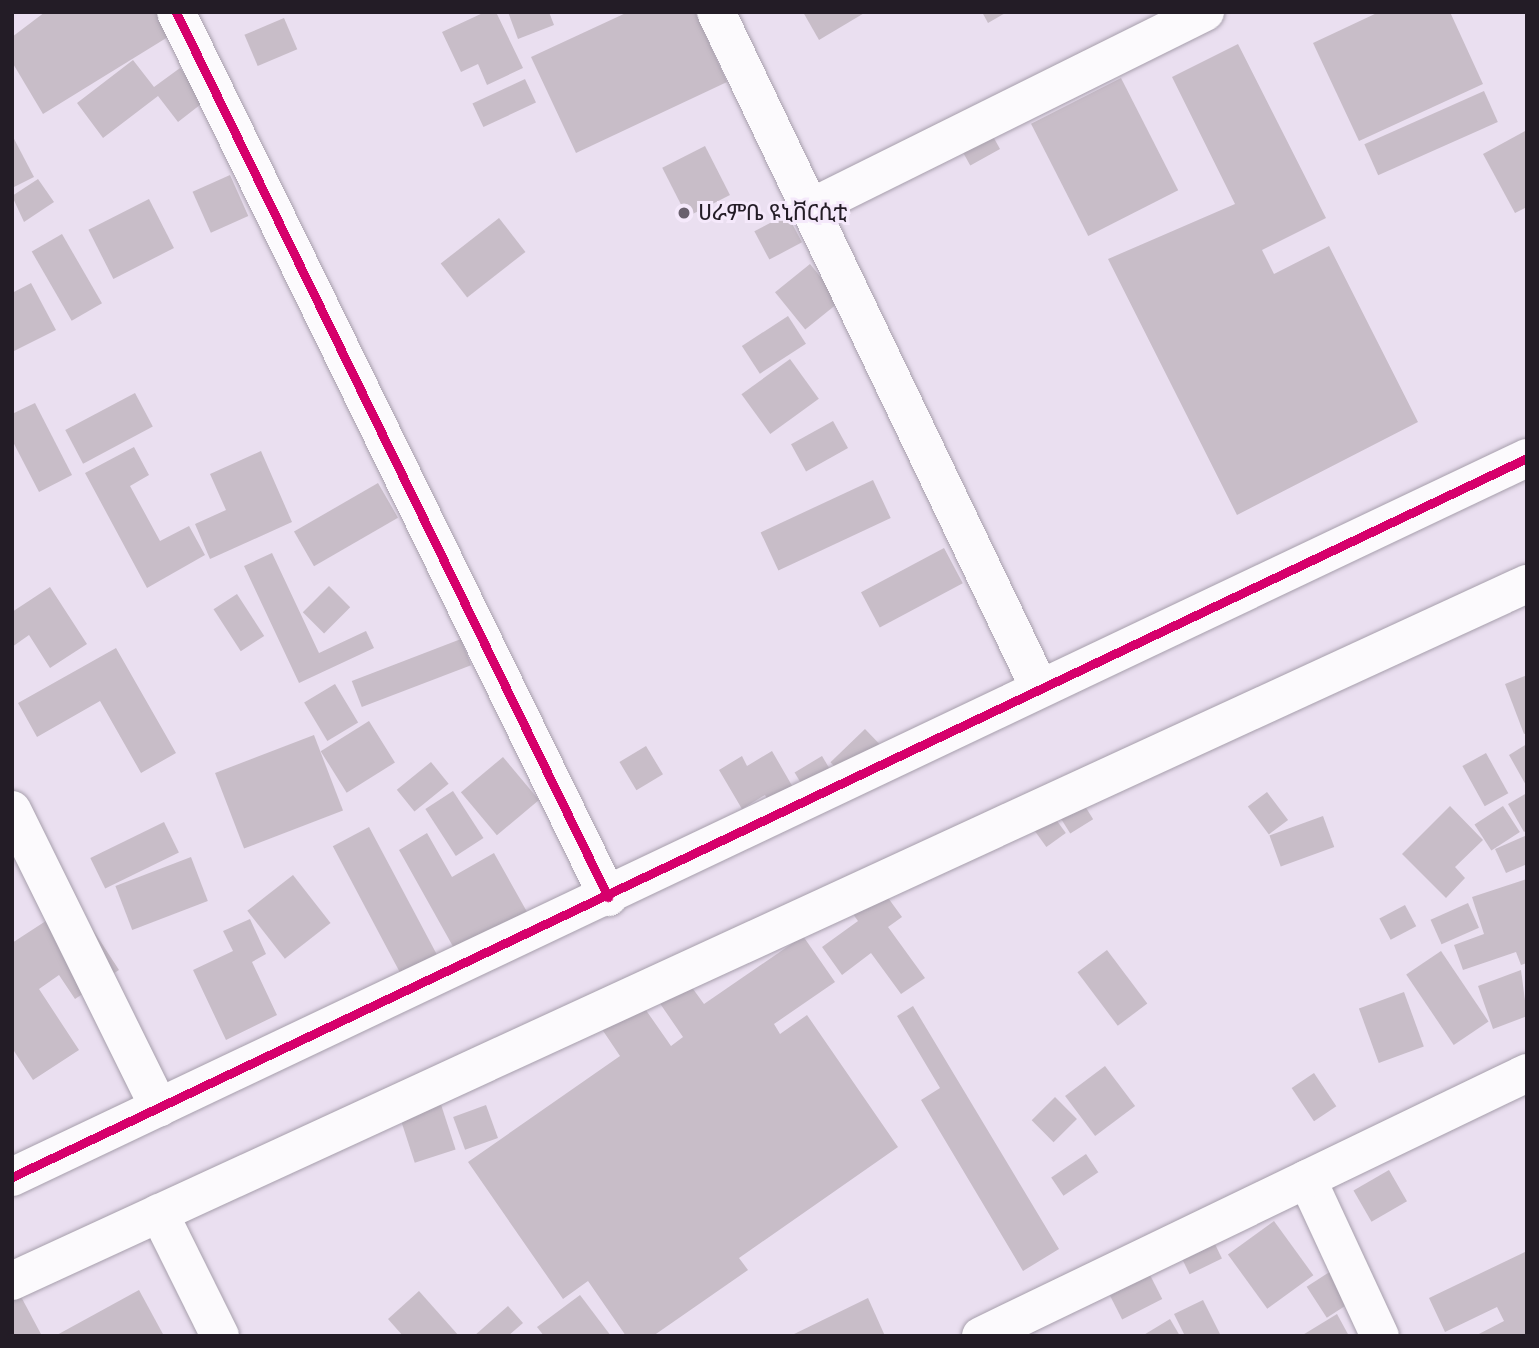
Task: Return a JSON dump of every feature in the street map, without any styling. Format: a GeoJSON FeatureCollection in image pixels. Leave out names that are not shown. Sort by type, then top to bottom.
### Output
{"type":"FeatureCollection","features":[{"type":"Feature","properties":{"kind":"street"},"geometry":{"type":"LineString","coordinates":[[176,12],[608,897]]}},
{"type":"Feature","properties":{"kind":"street"},"geometry":{"type":"LineString","coordinates":[[716,12],[1039,687]]}},
{"type":"Feature","properties":{"kind":"street"},"geometry":{"type":"LineString","coordinates":[[810,208],[1205,12]]}},
{"type":"Feature","properties":{"kind":"street"},"geometry":{"type":"LineString","coordinates":[[12,1177],[608,897],[1039,687],[1527,458]]}},
{"type":"Feature","properties":{"kind":"street"},"geometry":{"type":"LineString","coordinates":[[12,1281],[1527,584]]}},
{"type":"Feature","properties":{"kind":"street"},"geometry":{"type":"LineString","coordinates":[[12,810],[159,1108]]}},
{"type":"Feature","properties":{"kind":"street"},"geometry":{"type":"LineString","coordinates":[[981,1336],[1527,1073]]}},
{"type":"Feature","properties":{"kind":"street"},"geometry":{"type":"LineString","coordinates":[[1307,1179],[1380,1336]]}},
{"type":"Feature","properties":{"kind":"street"},"geometry":{"type":"LineString","coordinates":[[159,1213],[220,1336]]}},
{"type":"Feature","properties":{"kind":"building"},"geometry":{"type":"Polygon","coordinates":[[[45,12],[164,12],[176,32],[43,114],[12,62],[12,37],[45,12]]]}},
{"type":"Feature","properties":{"kind":"building"},"geometry":{"type":"Polygon","coordinates":[[[485,12],[496,12],[523,68],[487,85],[478,64],[461,72],[442,32],[485,12]]]}},
{"type":"Feature","properties":{"kind":"building"},"geometry":{"type":"Polygon","coordinates":[[[508,12],[549,12],[554,25],[518,39],[508,12]]]}},
{"type":"Feature","properties":{"kind":"building"},"geometry":{"type":"Polygon","coordinates":[[[628,12],[695,12],[727,82],[576,153],[531,57],[628,12]]]}},
{"type":"Feature","properties":{"kind":"building"},"geometry":{"type":"Polygon","coordinates":[[[803,12],[866,12],[819,40],[803,12]]]}},
{"type":"Feature","properties":{"kind":"building"},"geometry":{"type":"Polygon","coordinates":[[[982,12],[1007,12],[988,23],[982,12]]]}},
{"type":"Feature","properties":{"kind":"building"},"geometry":{"type":"Polygon","coordinates":[[[1379,12],[1450,12],[1483,84],[1359,141],[1313,43],[1379,12]]]}},
{"type":"Feature","properties":{"kind":"building"},"geometry":{"type":"Polygon","coordinates":[[[284,18],[297,49],[258,66],[244,35],[284,18]]]}},
{"type":"Feature","properties":{"kind":"building"},"geometry":{"type":"Polygon","coordinates":[[[1238,44],[1326,218],[1262,250],[1274,274],[1329,246],[1418,422],[1237,515],[1108,259],[1235,204],[1172,77],[1238,44]]]}},
{"type":"Feature","properties":{"kind":"building"},"geometry":{"type":"Polygon","coordinates":[[[133,60],[154,87],[180,68],[205,101],[178,122],[158,96],[103,138],[77,103],[133,60]]]}},
{"type":"Feature","properties":{"kind":"building"},"geometry":{"type":"Polygon","coordinates":[[[1121,78],[1178,190],[1088,236],[1031,124],[1121,78]]]}},
{"type":"Feature","properties":{"kind":"building"},"geometry":{"type":"Polygon","coordinates":[[[525,79],[536,103],[483,127],[472,104],[525,79]]]}},
{"type":"Feature","properties":{"kind":"building"},"geometry":{"type":"Polygon","coordinates":[[[1484,91],[1498,122],[1378,175],[1364,144],[1484,91]]]}},
{"type":"Feature","properties":{"kind":"building"},"geometry":{"type":"Polygon","coordinates":[[[985,122],[1000,149],[970,166],[955,138],[985,122]]]}},
{"type":"Feature","properties":{"kind":"building"},"geometry":{"type":"Polygon","coordinates":[[[1527,130],[1527,207],[1515,213],[1483,154],[1527,130]]]}},
{"type":"Feature","properties":{"kind":"building"},"geometry":{"type":"Polygon","coordinates":[[[12,135],[34,177],[12,188],[12,135]]]}},
{"type":"Feature","properties":{"kind":"building"},"geometry":{"type":"Polygon","coordinates":[[[705,146],[730,195],[687,217],[662,168],[705,146]]]}},
{"type":"Feature","properties":{"kind":"building"},"geometry":{"type":"Polygon","coordinates":[[[230,175],[248,216],[211,233],[193,192],[230,175]]]}},
{"type":"Feature","properties":{"kind":"building"},"geometry":{"type":"Polygon","coordinates":[[[38,179],[54,202],[24,222],[12,196],[38,179]]]}},
{"type":"Feature","properties":{"kind":"building"},"geometry":{"type":"Polygon","coordinates":[[[149,199],[174,248],[113,279],[88,230],[149,199]]]}},
{"type":"Feature","properties":{"kind":"building"},"geometry":{"type":"Polygon","coordinates":[[[787,214],[802,242],[769,260],[754,231],[787,214]]]}},
{"type":"Feature","properties":{"kind":"building"},"geometry":{"type":"Polygon","coordinates":[[[499,218],[525,252],[467,297],[441,264],[499,218]]]}},
{"type":"Feature","properties":{"kind":"building"},"geometry":{"type":"Polygon","coordinates":[[[62,234],[102,303],[72,321],[32,252],[62,234]]]}},
{"type":"Feature","properties":{"kind":"building"},"geometry":{"type":"Polygon","coordinates":[[[810,264],[840,301],[805,330],[775,292],[810,264]]]}},
{"type":"Feature","properties":{"kind":"building"},"geometry":{"type":"Polygon","coordinates":[[[31,283],[56,330],[12,352],[12,293],[31,283]]]}},
{"type":"Feature","properties":{"kind":"building"},"geometry":{"type":"Polygon","coordinates":[[[788,316],[806,344],[760,374],[742,346],[788,316]]]}},
{"type":"Feature","properties":{"kind":"building"},"geometry":{"type":"Polygon","coordinates":[[[790,359],[819,399],[770,434],[741,394],[790,359]]]}},
{"type":"Feature","properties":{"kind":"building"},"geometry":{"type":"Polygon","coordinates":[[[135,393],[153,427],[83,464],[65,430],[135,393]]]}},
{"type":"Feature","properties":{"kind":"building"},"geometry":{"type":"Polygon","coordinates":[[[35,403],[72,475],[39,492],[12,440],[12,414],[35,403]]]}},
{"type":"Feature","properties":{"kind":"building"},"geometry":{"type":"Polygon","coordinates":[[[833,421],[848,448],[806,471],[791,444],[833,421]]]}},
{"type":"Feature","properties":{"kind":"building"},"geometry":{"type":"Polygon","coordinates":[[[134,447],[149,475],[130,486],[160,541],[189,526],[205,555],[147,588],[85,473],[134,447]]]}},
{"type":"Feature","properties":{"kind":"building"},"geometry":{"type":"Polygon","coordinates":[[[261,451],[292,522],[210,559],[195,524],[226,510],[210,474],[261,451]]]}},
{"type":"Feature","properties":{"kind":"building"},"geometry":{"type":"Polygon","coordinates":[[[873,480],[891,518],[778,570],[761,532],[873,480]]]}},
{"type":"Feature","properties":{"kind":"building"},"geometry":{"type":"Polygon","coordinates":[[[378,483],[398,518],[314,566],[294,532],[378,483]]]}},
{"type":"Feature","properties":{"kind":"building"},"geometry":{"type":"Polygon","coordinates":[[[944,548],[963,583],[880,627],[861,592],[944,548]]]}},
{"type":"Feature","properties":{"kind":"building"},"geometry":{"type":"Polygon","coordinates":[[[272,553],[319,653],[366,631],[374,648],[299,683],[244,566],[272,553]]]}},
{"type":"Feature","properties":{"kind":"building"},"geometry":{"type":"Polygon","coordinates":[[[329,586],[350,607],[324,633],[303,612],[329,586]]]}},
{"type":"Feature","properties":{"kind":"building"},"geometry":{"type":"Polygon","coordinates":[[[50,587],[87,644],[50,668],[29,635],[12,647],[12,612],[50,587]]]}},
{"type":"Feature","properties":{"kind":"building"},"geometry":{"type":"Polygon","coordinates":[[[237,594],[264,636],[241,651],[214,609],[237,594]]]}},
{"type":"Feature","properties":{"kind":"building"},"geometry":{"type":"Polygon","coordinates":[[[461,639],[471,665],[362,707],[352,681],[461,639]]]}},
{"type":"Feature","properties":{"kind":"building"},"geometry":{"type":"Polygon","coordinates":[[[116,648],[176,753],[141,773],[100,701],[37,737],[18,703],[116,648]]]}},
{"type":"Feature","properties":{"kind":"building"},"geometry":{"type":"Polygon","coordinates":[[[1527,675],[1527,733],[1524,734],[1505,684],[1527,675]]]}},
{"type":"Feature","properties":{"kind":"building"},"geometry":{"type":"Polygon","coordinates":[[[335,684],[358,723],[327,741],[304,703],[335,684]]]}},
{"type":"Feature","properties":{"kind":"building"},"geometry":{"type":"Polygon","coordinates":[[[369,721],[395,763],[347,793],[321,751],[369,721]]]}},
{"type":"Feature","properties":{"kind":"building"},"geometry":{"type":"Polygon","coordinates":[[[865,729],[889,754],[855,788],[830,762],[865,729]]]}},
{"type":"Feature","properties":{"kind":"building"},"geometry":{"type":"Polygon","coordinates":[[[314,735],[343,811],[244,849],[215,773],[314,735]]]}},
{"type":"Feature","properties":{"kind":"building"},"geometry":{"type":"Polygon","coordinates":[[[1527,744],[1527,787],[1509,755],[1527,744]]]}},
{"type":"Feature","properties":{"kind":"building"},"geometry":{"type":"Polygon","coordinates":[[[646,746],[663,774],[636,790],[619,762],[646,746]]]}},
{"type":"Feature","properties":{"kind":"building"},"geometry":{"type":"Polygon","coordinates":[[[772,751],[798,796],[774,810],[765,795],[742,809],[719,770],[742,756],[747,766],[772,751]]]}},
{"type":"Feature","properties":{"kind":"building"},"geometry":{"type":"Polygon","coordinates":[[[1486,753],[1508,793],[1485,806],[1462,766],[1486,753]]]}},
{"type":"Feature","properties":{"kind":"building"},"geometry":{"type":"Polygon","coordinates":[[[822,756],[841,788],[814,804],[795,772],[822,756]]]}},
{"type":"Feature","properties":{"kind":"building"},"geometry":{"type":"Polygon","coordinates":[[[503,757],[539,800],[497,835],[461,792],[503,757]]]}},
{"type":"Feature","properties":{"kind":"building"},"geometry":{"type":"Polygon","coordinates":[[[431,762],[449,784],[414,811],[397,790],[431,762]]]}},
{"type":"Feature","properties":{"kind":"building"},"geometry":{"type":"Polygon","coordinates":[[[1073,787],[1093,819],[1070,834],[1050,801],[1073,787]]]}},
{"type":"Feature","properties":{"kind":"building"},"geometry":{"type":"Polygon","coordinates":[[[453,791],[483,838],[456,856],[425,809],[453,791]]]}},
{"type":"Feature","properties":{"kind":"building"},"geometry":{"type":"Polygon","coordinates":[[[1267,792],[1288,820],[1269,834],[1248,806],[1267,792]]]}},
{"type":"Feature","properties":{"kind":"building"},"geometry":{"type":"Polygon","coordinates":[[[1527,793],[1527,830],[1524,832],[1508,804],[1527,793]]]}},
{"type":"Feature","properties":{"kind":"building"},"geometry":{"type":"Polygon","coordinates":[[[1450,806],[1483,840],[1455,867],[1465,878],[1446,898],[1402,854],[1450,806]]]}},
{"type":"Feature","properties":{"kind":"building"},"geometry":{"type":"Polygon","coordinates":[[[1503,806],[1520,832],[1491,851],[1474,825],[1503,806]]]}},
{"type":"Feature","properties":{"kind":"building"},"geometry":{"type":"Polygon","coordinates":[[[1047,807],[1066,833],[1046,847],[1028,821],[1047,807]]]}},
{"type":"Feature","properties":{"kind":"building"},"geometry":{"type":"Polygon","coordinates":[[[1323,816],[1334,847],[1281,867],[1269,835],[1323,816]]]}},
{"type":"Feature","properties":{"kind":"building"},"geometry":{"type":"Polygon","coordinates":[[[164,822],[179,853],[105,889],[90,858],[164,822]]]}},
{"type":"Feature","properties":{"kind":"building"},"geometry":{"type":"Polygon","coordinates":[[[369,827],[441,962],[405,981],[333,846],[369,827]]]}},
{"type":"Feature","properties":{"kind":"building"},"geometry":{"type":"Polygon","coordinates":[[[427,833],[452,877],[494,853],[531,919],[460,959],[399,850],[427,833]]]}},
{"type":"Feature","properties":{"kind":"building"},"geometry":{"type":"Polygon","coordinates":[[[1527,835],[1527,864],[1506,873],[1495,849],[1527,835]]]}},
{"type":"Feature","properties":{"kind":"building"},"geometry":{"type":"Polygon","coordinates":[[[191,857],[208,901],[132,930],[115,886],[191,857]]]}},
{"type":"Feature","properties":{"kind":"building"},"geometry":{"type":"Polygon","coordinates":[[[870,873],[902,917],[888,927],[925,978],[901,994],[871,953],[842,975],[822,947],[858,921],[839,895],[870,873]]]}},
{"type":"Feature","properties":{"kind":"building"},"geometry":{"type":"Polygon","coordinates":[[[293,875],[331,923],[285,959],[247,911],[293,875]]]}},
{"type":"Feature","properties":{"kind":"building"},"geometry":{"type":"Polygon","coordinates":[[[1527,879],[1527,963],[1521,965],[1516,952],[1463,970],[1454,945],[1484,934],[1472,897],[1527,879]]]}},
{"type":"Feature","properties":{"kind":"building"},"geometry":{"type":"Polygon","coordinates":[[[75,902],[119,970],[75,999],[59,975],[39,989],[79,1050],[33,1080],[12,1048],[12,943],[75,902]]]}},
{"type":"Feature","properties":{"kind":"building"},"geometry":{"type":"Polygon","coordinates":[[[1468,903],[1479,928],[1442,944],[1431,920],[1468,903]]]}},
{"type":"Feature","properties":{"kind":"building"},"geometry":{"type":"Polygon","coordinates":[[[1405,905],[1416,926],[1391,940],[1379,919],[1405,905]]]}},
{"type":"Feature","properties":{"kind":"building"},"geometry":{"type":"Polygon","coordinates":[[[250,919],[266,954],[252,962],[277,1015],[226,1040],[193,970],[233,951],[223,931],[250,919]]]}},
{"type":"Feature","properties":{"kind":"building"},"geometry":{"type":"Polygon","coordinates":[[[803,936],[835,982],[774,1024],[780,1034],[807,1015],[898,1147],[739,1258],[748,1270],[653,1336],[626,1336],[588,1281],[563,1299],[468,1162],[620,1056],[589,1010],[627,983],[671,1046],[683,1037],[659,1002],[688,982],[704,1004],[803,936]]]}},
{"type":"Feature","properties":{"kind":"building"},"geometry":{"type":"Polygon","coordinates":[[[1107,950],[1147,1004],[1118,1026],[1077,972],[1107,950]]]}},
{"type":"Feature","properties":{"kind":"building"},"geometry":{"type":"Polygon","coordinates":[[[1441,951],[1489,1021],[1454,1045],[1406,974],[1441,951]]]}},
{"type":"Feature","properties":{"kind":"building"},"geometry":{"type":"Polygon","coordinates":[[[1521,970],[1527,1016],[1493,1029],[1478,986],[1521,970]]]}},
{"type":"Feature","properties":{"kind":"building"},"geometry":{"type":"Polygon","coordinates":[[[1404,992],[1424,1047],[1379,1063],[1359,1008],[1404,992]]]}},
{"type":"Feature","properties":{"kind":"building"},"geometry":{"type":"Polygon","coordinates":[[[913,1006],[1059,1249],[1023,1271],[921,1100],[940,1088],[897,1016],[913,1006]]]}},
{"type":"Feature","properties":{"kind":"building"},"geometry":{"type":"Polygon","coordinates":[[[1105,1066],[1135,1106],[1095,1136],[1065,1096],[1105,1066]]]}},
{"type":"Feature","properties":{"kind":"building"},"geometry":{"type":"Polygon","coordinates":[[[1314,1073],[1336,1106],[1314,1121],[1292,1088],[1314,1073]]]}},
{"type":"Feature","properties":{"kind":"building"},"geometry":{"type":"Polygon","coordinates":[[[434,1083],[456,1150],[415,1163],[393,1096],[434,1083]]]}},
{"type":"Feature","properties":{"kind":"building"},"geometry":{"type":"Polygon","coordinates":[[[1055,1097],[1077,1119],[1054,1142],[1032,1120],[1055,1097]]]}},
{"type":"Feature","properties":{"kind":"building"},"geometry":{"type":"Polygon","coordinates":[[[486,1105],[498,1138],[465,1150],[453,1117],[486,1105]]]}},
{"type":"Feature","properties":{"kind":"building"},"geometry":{"type":"Polygon","coordinates":[[[1086,1154],[1098,1172],[1063,1196],[1051,1177],[1086,1154]]]}},
{"type":"Feature","properties":{"kind":"building"},"geometry":{"type":"Polygon","coordinates":[[[1389,1170],[1407,1201],[1371,1222],[1353,1190],[1389,1170]]]}},
{"type":"Feature","properties":{"kind":"building"},"geometry":{"type":"Polygon","coordinates":[[[1274,1221],[1313,1275],[1267,1309],[1228,1255],[1274,1221]]]}},
{"type":"Feature","properties":{"kind":"building"},"geometry":{"type":"Polygon","coordinates":[[[1211,1236],[1222,1258],[1190,1274],[1179,1252],[1211,1236]]]}},
{"type":"Feature","properties":{"kind":"building"},"geometry":{"type":"Polygon","coordinates":[[[1527,1251],[1527,1336],[1475,1336],[1504,1321],[1497,1307],[1445,1332],[1429,1298],[1527,1251]]]}},
{"type":"Feature","properties":{"kind":"building"},"geometry":{"type":"Polygon","coordinates":[[[1331,1271],[1351,1302],[1327,1318],[1307,1287],[1331,1271]]]}},
{"type":"Feature","properties":{"kind":"building"},"geometry":{"type":"Polygon","coordinates":[[[1150,1275],[1162,1299],[1122,1319],[1110,1295],[1150,1275]]]}},
{"type":"Feature","properties":{"kind":"building"},"geometry":{"type":"Polygon","coordinates":[[[139,1290],[164,1336],[55,1336],[139,1290]]]}},
{"type":"Feature","properties":{"kind":"building"},"geometry":{"type":"Polygon","coordinates":[[[18,1291],[42,1336],[12,1336],[12,1294],[18,1291]]]}},
{"type":"Feature","properties":{"kind":"building"},"geometry":{"type":"Polygon","coordinates":[[[419,1291],[459,1336],[403,1336],[388,1319],[419,1291]]]}},
{"type":"Feature","properties":{"kind":"building"},"geometry":{"type":"Polygon","coordinates":[[[580,1295],[611,1336],[544,1336],[537,1327],[580,1295]]]}},
{"type":"Feature","properties":{"kind":"building"},"geometry":{"type":"Polygon","coordinates":[[[868,1298],[885,1336],[790,1336],[868,1298]]]}},
{"type":"Feature","properties":{"kind":"building"},"geometry":{"type":"Polygon","coordinates":[[[1203,1300],[1221,1336],[1185,1336],[1174,1314],[1203,1300]]]}},
{"type":"Feature","properties":{"kind":"building"},"geometry":{"type":"Polygon","coordinates":[[[508,1306],[523,1323],[508,1336],[474,1336],[508,1306]]]}},
{"type":"Feature","properties":{"kind":"building"},"geometry":{"type":"Polygon","coordinates":[[[1337,1314],[1349,1336],[1301,1336],[1337,1314]]]}},
{"type":"Feature","properties":{"kind":"building"},"geometry":{"type":"Polygon","coordinates":[[[1170,1319],[1180,1336],[1142,1336],[1170,1319]]]}},
{"type":"Feature","properties":{"kind":"cycle path"},"geometry":{"type":"LineString","coordinates":[[176,12],[608,897]]}},
{"type":"Feature","properties":{"kind":"cycle path"},"geometry":{"type":"LineString","coordinates":[[12,1177],[1527,458]]}},
{"type":"Feature","properties":{"kind":"place","name":"ሀራምቤ ዩኒቨርሲቲ"},"geometry":{"type":"Point","coordinates":[684,213]}}]}
